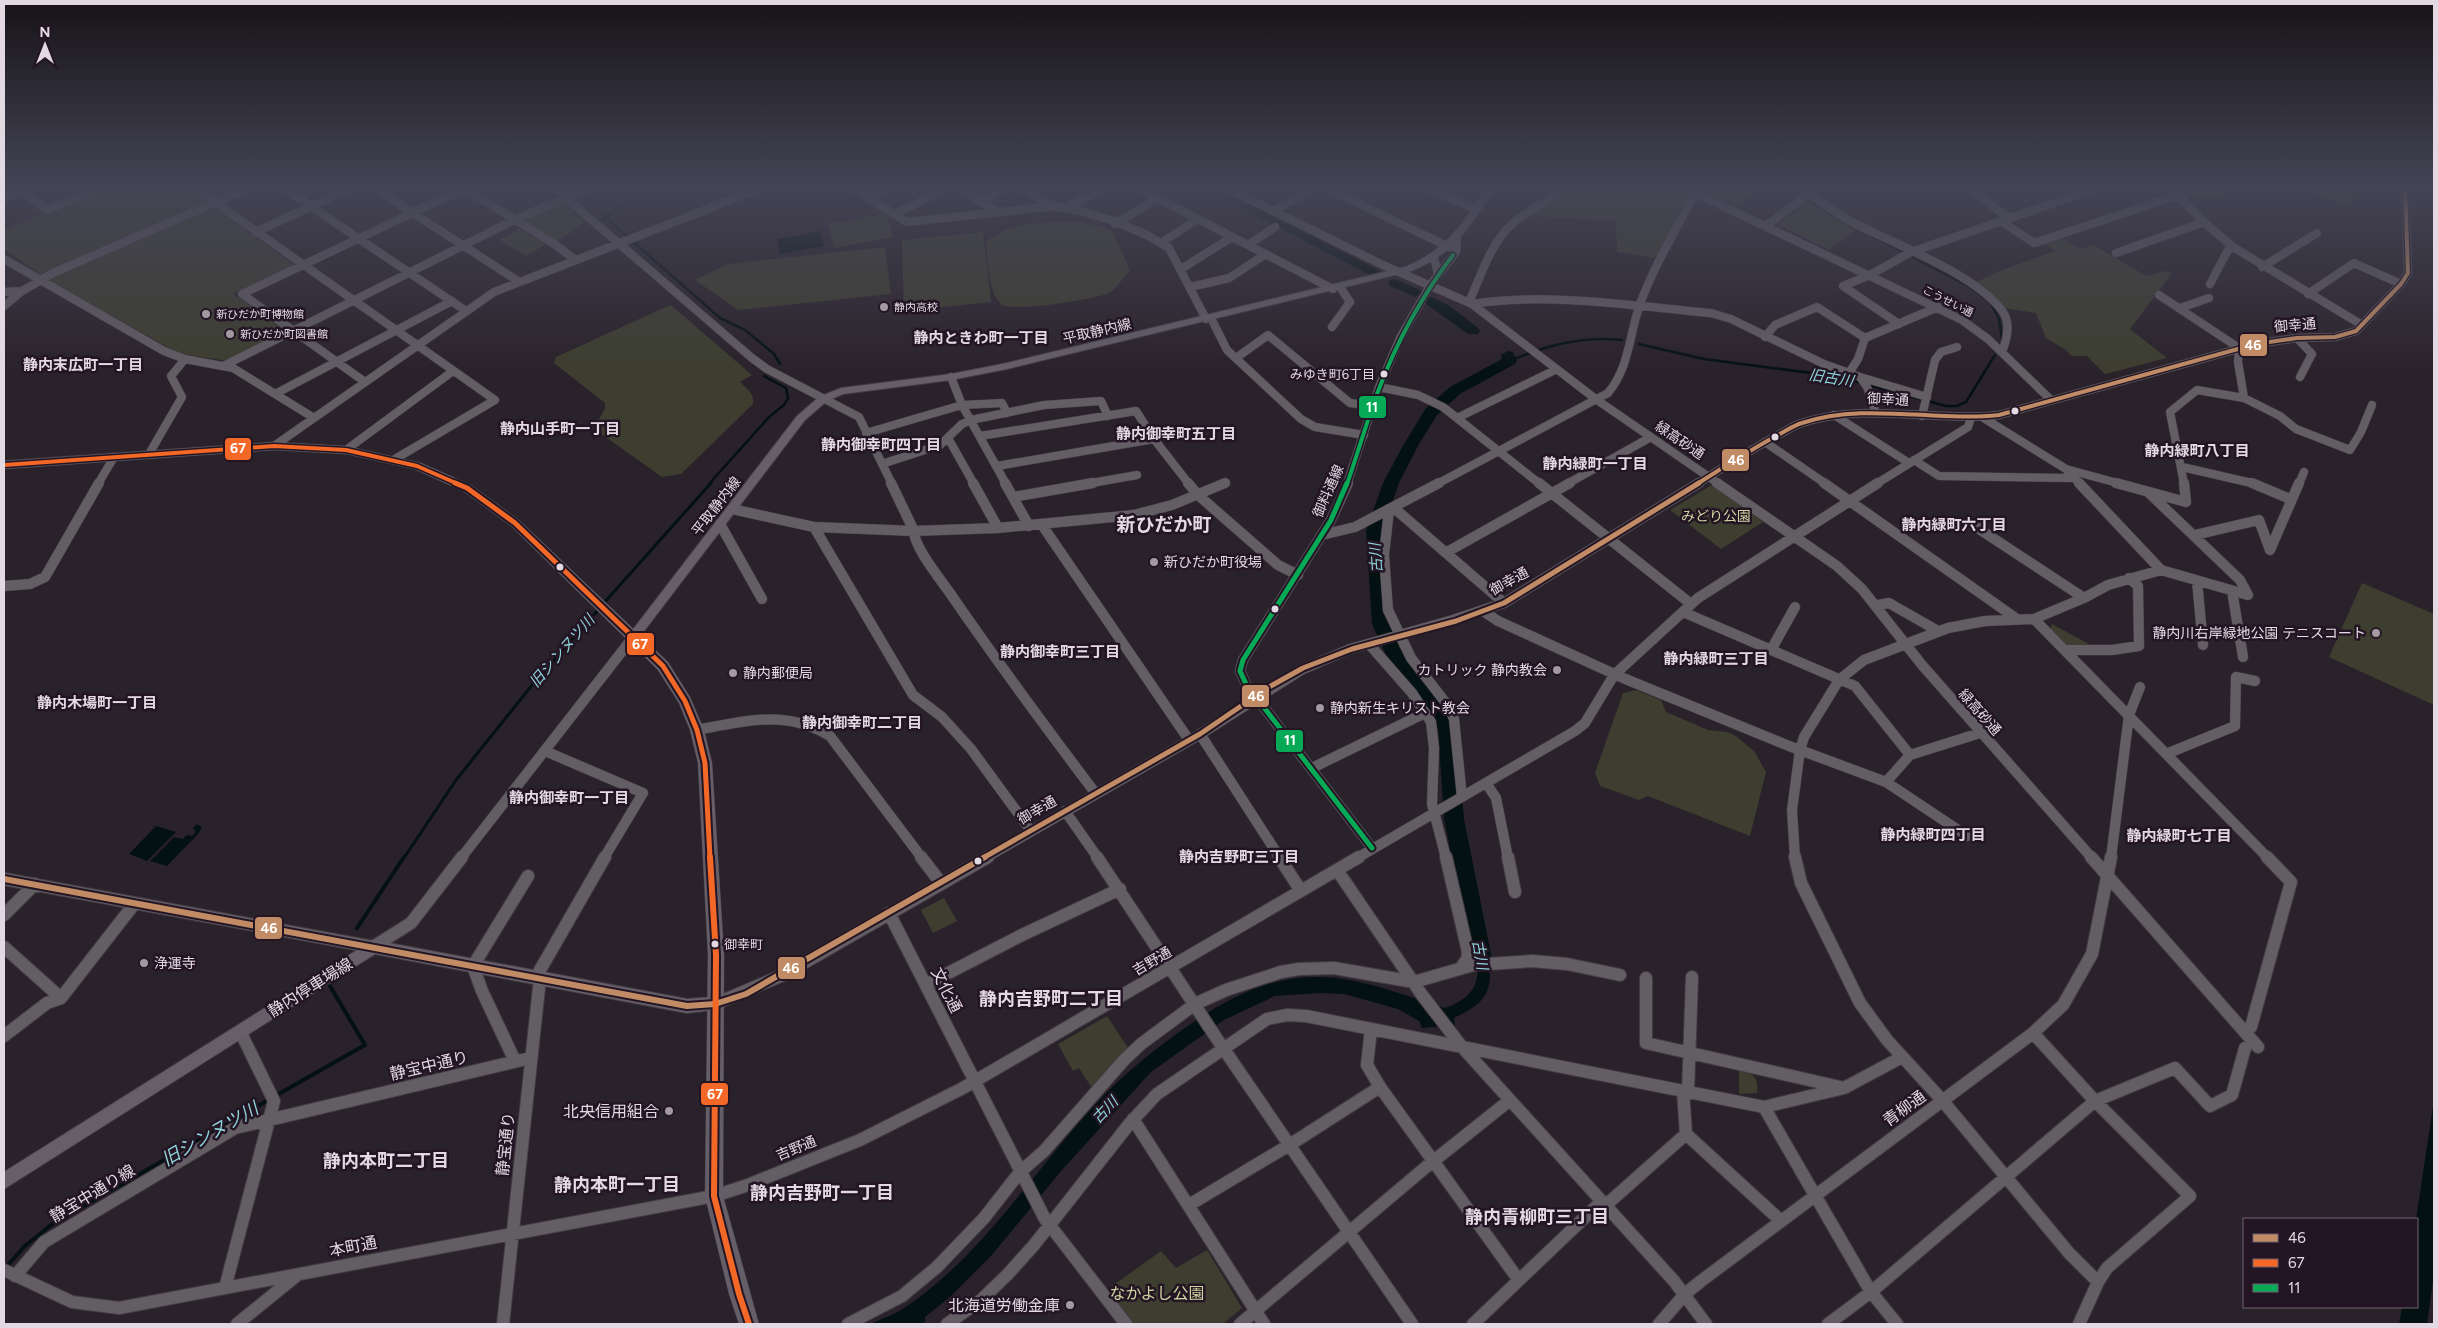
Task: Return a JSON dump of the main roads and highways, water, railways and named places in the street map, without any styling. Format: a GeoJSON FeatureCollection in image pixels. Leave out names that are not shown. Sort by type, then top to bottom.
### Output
{"type":"FeatureCollection","features":[{"type":"Feature","properties":{"kind":"highway"},"geometry":{"type":"LineString","coordinates":[[4,465],[274,446],[346,450],[395,459],[442,476],[481,497],[515,523],[663,666],[678,687],[698,730],[705,763],[716,955],[714,1196],[738,1294],[749,1324]]}},
{"type":"Feature","properties":{"kind":"main road","name":"平取静内線"},"geometry":{"type":"LineString","coordinates":[[634,636],[801,418],[823,399],[841,391],[856,388],[951,377],[1007,366],[1337,288],[1399,272],[1434,258],[1448,248]]}},
{"type":"Feature","properties":{"kind":"main road","name":"静内停車場線"},"geometry":{"type":"LineString","coordinates":[[4,1181],[373,947],[687,1006],[715,1004]]}},
{"type":"Feature","properties":{"kind":"water"},"geometry":{"type":"Polygon","coordinates":[[[779,248],[813,248],[780,254],[779,248]]]}},
{"type":"Feature","properties":{"kind":"water"},"geometry":{"type":"Polygon","coordinates":[[[197,824],[202,828],[198,834],[167,866],[150,861],[174,837],[183,839],[187,835],[192,836],[196,832],[193,828],[197,824]]]}},
{"type":"Feature","properties":{"kind":"water"},"geometry":{"type":"Polygon","coordinates":[[[156,826],[176,832],[147,861],[129,854],[156,826]]]}},
{"type":"Feature","properties":{"kind":"water"},"geometry":{"type":"Polygon","coordinates":[[[1474,940],[1484,940],[1489,967],[1489,987],[1485,996],[1478,1004],[1454,1018],[1455,1025],[1422,1028],[1419,1021],[1398,1009],[1344,994],[1321,993],[1275,996],[1224,1020],[1151,1072],[1062,1170],[991,1256],[951,1296],[925,1317],[925,1322],[921,1324],[870,1324],[904,1308],[932,1287],[957,1264],[1005,1213],[1072,1131],[1106,1093],[1128,1072],[1203,1016],[1233,999],[1263,986],[1279,981],[1313,977],[1364,983],[1445,1008],[1463,999],[1474,987],[1478,972],[1474,940]]]}},
{"type":"Feature","properties":{"kind":"water"},"geometry":{"type":"Polygon","coordinates":[[[2434,1100],[2434,1274],[2427,1324],[2399,1324],[2402,1308],[2418,1308],[2418,1218],[2416,1218],[2434,1100]]]}},
{"type":"Feature","properties":{"kind":"waterway","name":"旧シンヌツ川"},"geometry":{"type":"LineString","coordinates":[[640,248],[720,318],[745,330],[774,354],[780,364]]}},
{"type":"Feature","properties":{"kind":"waterway","name":"古川"},"geometry":{"type":"LineString","coordinates":[[1328,248],[1375,272]]}},
{"type":"Feature","properties":{"kind":"waterway","name":"旧古川"},"geometry":{"type":"LineString","coordinates":[[1895,248],[1968,286],[1985,298]]}},
{"type":"Feature","properties":{"kind":"waterway","name":"古川"},"geometry":{"type":"LineString","coordinates":[[1395,283],[1415,293]]}},
{"type":"Feature","properties":{"kind":"waterway","name":"古川"},"geometry":{"type":"LineString","coordinates":[[1431,301],[1445,309],[1473,331]]}},
{"type":"Feature","properties":{"kind":"waterway","name":"旧古川"},"geometry":{"type":"LineString","coordinates":[[1990,302],[1999,319],[2002,339]]}},
{"type":"Feature","properties":{"kind":"waterway","name":"旧古川"},"geometry":{"type":"LineString","coordinates":[[1510,361],[1537,350],[1565,343],[1593,339],[1622,340]]}},
{"type":"Feature","properties":{"kind":"waterway","name":"旧古川"},"geometry":{"type":"LineString","coordinates":[[1639,344],[1704,359],[1827,375],[1862,383]]}},
{"type":"Feature","properties":{"kind":"waterway","name":"古川"},"geometry":{"type":"LineString","coordinates":[[1483,964],[1454,819],[1447,729],[1433,704],[1392,650],[1381,624],[1374,531],[1377,518],[1391,483],[1411,444],[1432,412],[1447,396],[1510,361],[1508,355]]}},
{"type":"Feature","properties":{"kind":"waterway","name":"旧古川"},"geometry":{"type":"LineString","coordinates":[[1868,385],[1946,406],[1957,406],[1966,402],[1995,355]]}},
{"type":"Feature","properties":{"kind":"waterway","name":"旧シンヌツ川"},"geometry":{"type":"LineString","coordinates":[[709,484],[769,417],[784,405],[788,398],[786,388],[764,376]]}},
{"type":"Feature","properties":{"kind":"waterway","name":"旧シンヌツ川"},"geometry":{"type":"LineString","coordinates":[[603,604],[711,483]]}},
{"type":"Feature","properties":{"kind":"waterway","name":"旧シンヌツ川"},"geometry":{"type":"LineString","coordinates":[[404,858],[456,780],[533,684],[599,609]]}},
{"type":"Feature","properties":{"kind":"waterway","name":"旧シンヌツ川"},"geometry":{"type":"LineString","coordinates":[[357,928],[404,857]]}},
{"type":"Feature","properties":{"kind":"waterway","name":"旧シンヌツ川"},"geometry":{"type":"LineString","coordinates":[[275,1096],[365,1045],[330,986]]}},
{"type":"Feature","properties":{"kind":"waterway","name":"旧シンヌツ川"},"geometry":{"type":"LineString","coordinates":[[6,1267],[25,1246],[51,1225],[270,1099]]}},
{"type":"Feature","properties":{"kind":"place","name":"静内高校"},"geometry":{"type":"Point","coordinates":[884,307]}},
{"type":"Feature","properties":{"kind":"place","name":"新ひだか町博物館"},"geometry":{"type":"Point","coordinates":[206,314]}},
{"type":"Feature","properties":{"kind":"place","name":"新ひだか町図書館"},"geometry":{"type":"Point","coordinates":[230,334]}},
{"type":"Feature","properties":{"kind":"place","name":"みゆき町6丁目"},"geometry":{"type":"Point","coordinates":[1384,374]}},
{"type":"Feature","properties":{"kind":"place","name":"新ひだか町役場"},"geometry":{"type":"Point","coordinates":[1154,562]}},
{"type":"Feature","properties":{"kind":"place","name":"静内川右岸緑地公園 テニスコート"},"geometry":{"type":"Point","coordinates":[2376,633]}},
{"type":"Feature","properties":{"kind":"place","name":"カトリック 静内教会"},"geometry":{"type":"Point","coordinates":[1557,670]}},
{"type":"Feature","properties":{"kind":"place","name":"静内郵便局"},"geometry":{"type":"Point","coordinates":[733,673]}},
{"type":"Feature","properties":{"kind":"place","name":"静内新生キリスト教会"},"geometry":{"type":"Point","coordinates":[1320,708]}},
{"type":"Feature","properties":{"kind":"place","name":"御幸町"},"geometry":{"type":"Point","coordinates":[715,944]}},
{"type":"Feature","properties":{"kind":"place","name":"浄運寺"},"geometry":{"type":"Point","coordinates":[144,963]}},
{"type":"Feature","properties":{"kind":"place","name":"北央信用組合"},"geometry":{"type":"Point","coordinates":[669,1111]}},
{"type":"Feature","properties":{"kind":"place","name":"北海道労働金庫"},"geometry":{"type":"Point","coordinates":[1070,1305]}},
{"type":"Feature","properties":{"kind":"district","name":"静内ときわ町一丁目"},"geometry":{"type":"Point","coordinates":[981,338]}},
{"type":"Feature","properties":{"kind":"district","name":"静内末広町一丁目"},"geometry":{"type":"Point","coordinates":[83,365]}},
{"type":"Feature","properties":{"kind":"district","name":"静内山手町一丁目"},"geometry":{"type":"Point","coordinates":[560,429]}},
{"type":"Feature","properties":{"kind":"district","name":"静内御幸町五丁目"},"geometry":{"type":"Point","coordinates":[1176,434]}},
{"type":"Feature","properties":{"kind":"district","name":"静内御幸町四丁目"},"geometry":{"type":"Point","coordinates":[881,445]}},
{"type":"Feature","properties":{"kind":"district","name":"静内緑町八丁目"},"geometry":{"type":"Point","coordinates":[2197,451]}},
{"type":"Feature","properties":{"kind":"district","name":"静内緑町一丁目"},"geometry":{"type":"Point","coordinates":[1595,464]}},
{"type":"Feature","properties":{"kind":"district","name":"新ひだか町"},"geometry":{"type":"Point","coordinates":[1164,524]}},
{"type":"Feature","properties":{"kind":"district","name":"静内緑町六丁目"},"geometry":{"type":"Point","coordinates":[1954,525]}},
{"type":"Feature","properties":{"kind":"district","name":"静内御幸町三丁目"},"geometry":{"type":"Point","coordinates":[1060,652]}},
{"type":"Feature","properties":{"kind":"district","name":"静内緑町三丁目"},"geometry":{"type":"Point","coordinates":[1716,659]}},
{"type":"Feature","properties":{"kind":"district","name":"静内木場町一丁目"},"geometry":{"type":"Point","coordinates":[97,703]}},
{"type":"Feature","properties":{"kind":"district","name":"静内御幸町二丁目"},"geometry":{"type":"Point","coordinates":[862,723]}},
{"type":"Feature","properties":{"kind":"district","name":"静内御幸町一丁目"},"geometry":{"type":"Point","coordinates":[569,798]}},
{"type":"Feature","properties":{"kind":"district","name":"静内緑町四丁目"},"geometry":{"type":"Point","coordinates":[1933,835]}},
{"type":"Feature","properties":{"kind":"district","name":"静内緑町七丁目"},"geometry":{"type":"Point","coordinates":[2179,836]}},
{"type":"Feature","properties":{"kind":"district","name":"静内吉野町三丁目"},"geometry":{"type":"Point","coordinates":[1239,857]}},
{"type":"Feature","properties":{"kind":"district","name":"静内吉野町二丁目"},"geometry":{"type":"Point","coordinates":[1051,999]}},
{"type":"Feature","properties":{"kind":"district","name":"静内本町二丁目"},"geometry":{"type":"Point","coordinates":[386,1161]}},
{"type":"Feature","properties":{"kind":"district","name":"静内本町一丁目"},"geometry":{"type":"Point","coordinates":[617,1185]}},
{"type":"Feature","properties":{"kind":"district","name":"静内吉野町一丁目"},"geometry":{"type":"Point","coordinates":[822,1193]}},
{"type":"Feature","properties":{"kind":"district","name":"静内青柳町三丁目"},"geometry":{"type":"Point","coordinates":[1537,1217]}},
{"type":"Feature","properties":{"kind":"park label","name":"みどり公園"},"geometry":{"type":"Point","coordinates":[1716,516]}},
{"type":"Feature","properties":{"kind":"park label","name":"なかよし公園"},"geometry":{"type":"Point","coordinates":[1157,1293]}}]}
